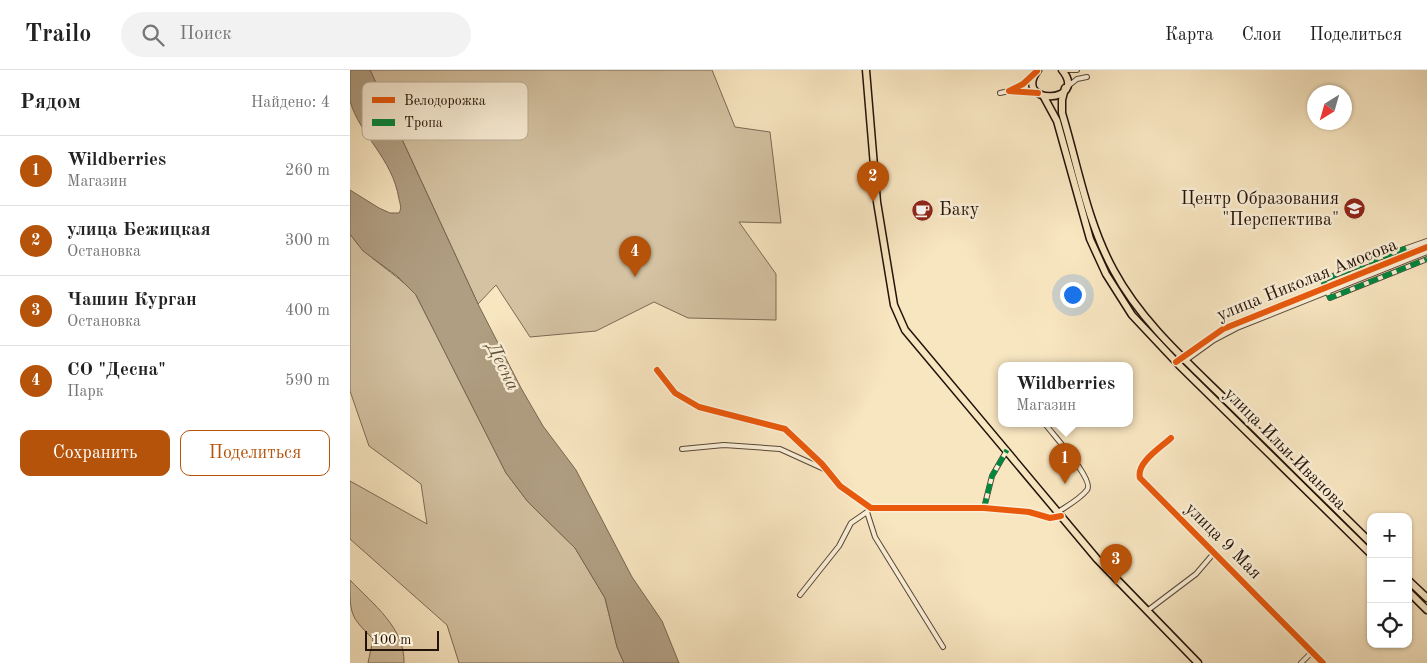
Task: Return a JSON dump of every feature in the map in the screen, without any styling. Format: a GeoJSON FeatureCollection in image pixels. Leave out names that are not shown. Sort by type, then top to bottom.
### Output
{"type":"FeatureCollection","features":[{"type":"Feature","properties":{"kind":"main road"},"geometry":{"type":"LineString","coordinates":[[866,70],[876,202],[894,305],[904,330],[1098,559],[1198,663]]}},
{"type":"Feature","properties":{"kind":"main road"},"geometry":{"type":"LineString","coordinates":[[1037,70],[1034,85],[1041,95],[1058,96],[1065,88]]}},
{"type":"Feature","properties":{"kind":"main road","name":"улица Ильи Иванова"},"geometry":{"type":"LineString","coordinates":[[1062,70],[1066,78],[1062,113],[1086,202],[1105,254],[1125,290],[1138,309],[1184,359],[1367,539]]}},
{"type":"Feature","properties":{"kind":"main road","name":"улица Ильи Иванова"},"geometry":{"type":"LineString","coordinates":[[1041,95],[1057,121],[1079,204],[1098,257],[1132,315],[1178,364],[1367,550]]}},
{"type":"Feature","properties":{"kind":"main road"},"geometry":{"type":"LineString","coordinates":[[1412,584],[1427,598]]}},
{"type":"Feature","properties":{"kind":"main road"},"geometry":{"type":"LineString","coordinates":[[1412,595],[1427,610]]}},
{"type":"Feature","properties":{"kind":"street"},"geometry":{"type":"LineString","coordinates":[[1000,93],[1023,84],[1037,70]]}},
{"type":"Feature","properties":{"kind":"street"},"geometry":{"type":"LineString","coordinates":[[1067,70],[1077,70]]}},
{"type":"Feature","properties":{"kind":"street"},"geometry":{"type":"LineString","coordinates":[[1065,88],[1072,82],[1087,77]]}},
{"type":"Feature","properties":{"kind":"street"},"geometry":{"type":"LineString","coordinates":[[1009,91],[1041,95]]}},
{"type":"Feature","properties":{"kind":"street"},"geometry":{"type":"LineString","coordinates":[[1427,241],[1323,280],[1330,298],[1427,259]]}},
{"type":"Feature","properties":{"kind":"street","name":"улица Николая Амосова"},"geometry":{"type":"LineString","coordinates":[[1178,364],[1225,334],[1427,247]]}},
{"type":"Feature","properties":{"kind":"street","name":"улица Николая Амосова"},"geometry":{"type":"LineString","coordinates":[[1327,290],[1427,252]]}},
{"type":"Feature","properties":{"kind":"street"},"geometry":{"type":"LineString","coordinates":[[657,370],[675,393],[699,407],[785,429],[808,449],[840,486],[871,508],[984,508],[1029,512],[1050,518],[1059,514],[1087,490],[1089,482],[1084,472],[1048,427]]}},
{"type":"Feature","properties":{"kind":"street","name":"улица 9 Мая"},"geometry":{"type":"LineString","coordinates":[[1170,438],[1141,466],[1138,472],[1140,478],[1323,663]]}},
{"type":"Feature","properties":{"kind":"street"},"geometry":{"type":"LineString","coordinates":[[682,449],[724,445],[780,450],[824,469]]}},
{"type":"Feature","properties":{"kind":"street"},"geometry":{"type":"LineString","coordinates":[[984,508],[992,476],[1007,450]]}},
{"type":"Feature","properties":{"kind":"street"},"geometry":{"type":"LineString","coordinates":[[800,595],[839,546],[851,523],[871,508]]}},
{"type":"Feature","properties":{"kind":"street"},"geometry":{"type":"LineString","coordinates":[[867,512],[875,537],[943,647]]}},
{"type":"Feature","properties":{"kind":"street"},"geometry":{"type":"LineString","coordinates":[[1148,611],[1196,574],[1214,552]]}},
{"type":"Feature","properties":{"kind":"street"},"geometry":{"type":"LineString","coordinates":[[1301,663],[1312,652]]}},
{"type":"Feature","properties":{"kind":"shaded area"},"geometry":{"type":"Polygon","coordinates":[[[370,70],[712,70],[735,127],[770,132],[781,223],[739,222],[776,274],[776,320],[688,318],[654,302],[596,331],[530,337],[496,285],[478,304],[402,140],[528,140],[528,82],[376,82],[370,70]]]}},
{"type":"Feature","properties":{"kind":"shaded area"},"geometry":{"type":"Polygon","coordinates":[[[350,234],[373,259],[400,279],[416,295],[506,473],[528,502],[575,548],[605,598],[617,647],[624,663],[459,663],[447,625],[350,539],[350,481],[427,524],[421,484],[369,446],[350,391],[350,234]]]}},
{"type":"Feature","properties":{"kind":"shaded area"},"geometry":{"type":"Polygon","coordinates":[[[350,580],[386,617],[399,639],[403,650],[404,663],[368,663],[373,639],[353,614],[350,601],[350,580]]]}},
{"type":"Feature","properties":{"kind":"water"},"geometry":{"type":"Polygon","coordinates":[[[350,70],[370,70],[376,82],[362,82],[362,127],[350,101],[350,70]]]}},
{"type":"Feature","properties":{"kind":"water","name":"Десна"},"geometry":{"type":"Polygon","coordinates":[[[371,140],[402,140],[478,304],[521,388],[543,426],[576,470],[632,577],[662,621],[679,663],[624,663],[617,647],[605,598],[575,548],[528,502],[506,473],[416,295],[397,276],[363,251],[350,234],[350,190],[379,208],[390,213],[399,213],[401,208],[395,184],[383,159],[371,140]]]}},
{"type":"Feature","properties":{"kind":"marked path"},"geometry":{"type":"LineString","coordinates":[[1406,248],[1323,280],[1330,298],[1427,259]]}},
{"type":"Feature","properties":{"kind":"marked path"},"geometry":{"type":"LineString","coordinates":[[984,508],[992,476],[1007,450]]}},
{"type":"Feature","properties":{"kind":"cycle path"},"geometry":{"type":"LineString","coordinates":[[1037,71],[1023,84],[1009,91],[1038,93]]}},
{"type":"Feature","properties":{"kind":"cycle path"},"geometry":{"type":"LineString","coordinates":[[1176,362],[1223,329],[1427,247]]}},
{"type":"Feature","properties":{"kind":"cycle path"},"geometry":{"type":"LineString","coordinates":[[657,370],[675,393],[699,407],[785,429],[822,464],[840,486],[871,508],[984,508],[1029,512],[1050,518],[1061,516]]}},
{"type":"Feature","properties":{"kind":"cycle path"},"geometry":{"type":"LineString","coordinates":[[1171,438],[1145,461],[1140,472],[1140,478],[1323,663]]}},
{"type":"Feature","properties":{"kind":"place","name":"улица Бежицкая"},"geometry":{"type":"Point","coordinates":[873,202]}},
{"type":"Feature","properties":{"kind":"place","name":"Центр Образования \"Перспектива\""},"geometry":{"type":"Point","coordinates":[1355,209]}},
{"type":"Feature","properties":{"kind":"place","name":"Баку"},"geometry":{"type":"Point","coordinates":[923,210]}},
{"type":"Feature","properties":{"kind":"place","name":"СО \"Десна\""},"geometry":{"type":"Point","coordinates":[635,277]}},
{"type":"Feature","properties":{"kind":"place","name":"Wildberries"},"geometry":{"type":"Point","coordinates":[1065,484]}},
{"type":"Feature","properties":{"kind":"place","name":"Чашин Курган"},"geometry":{"type":"Point","coordinates":[1116,585]}}]}
